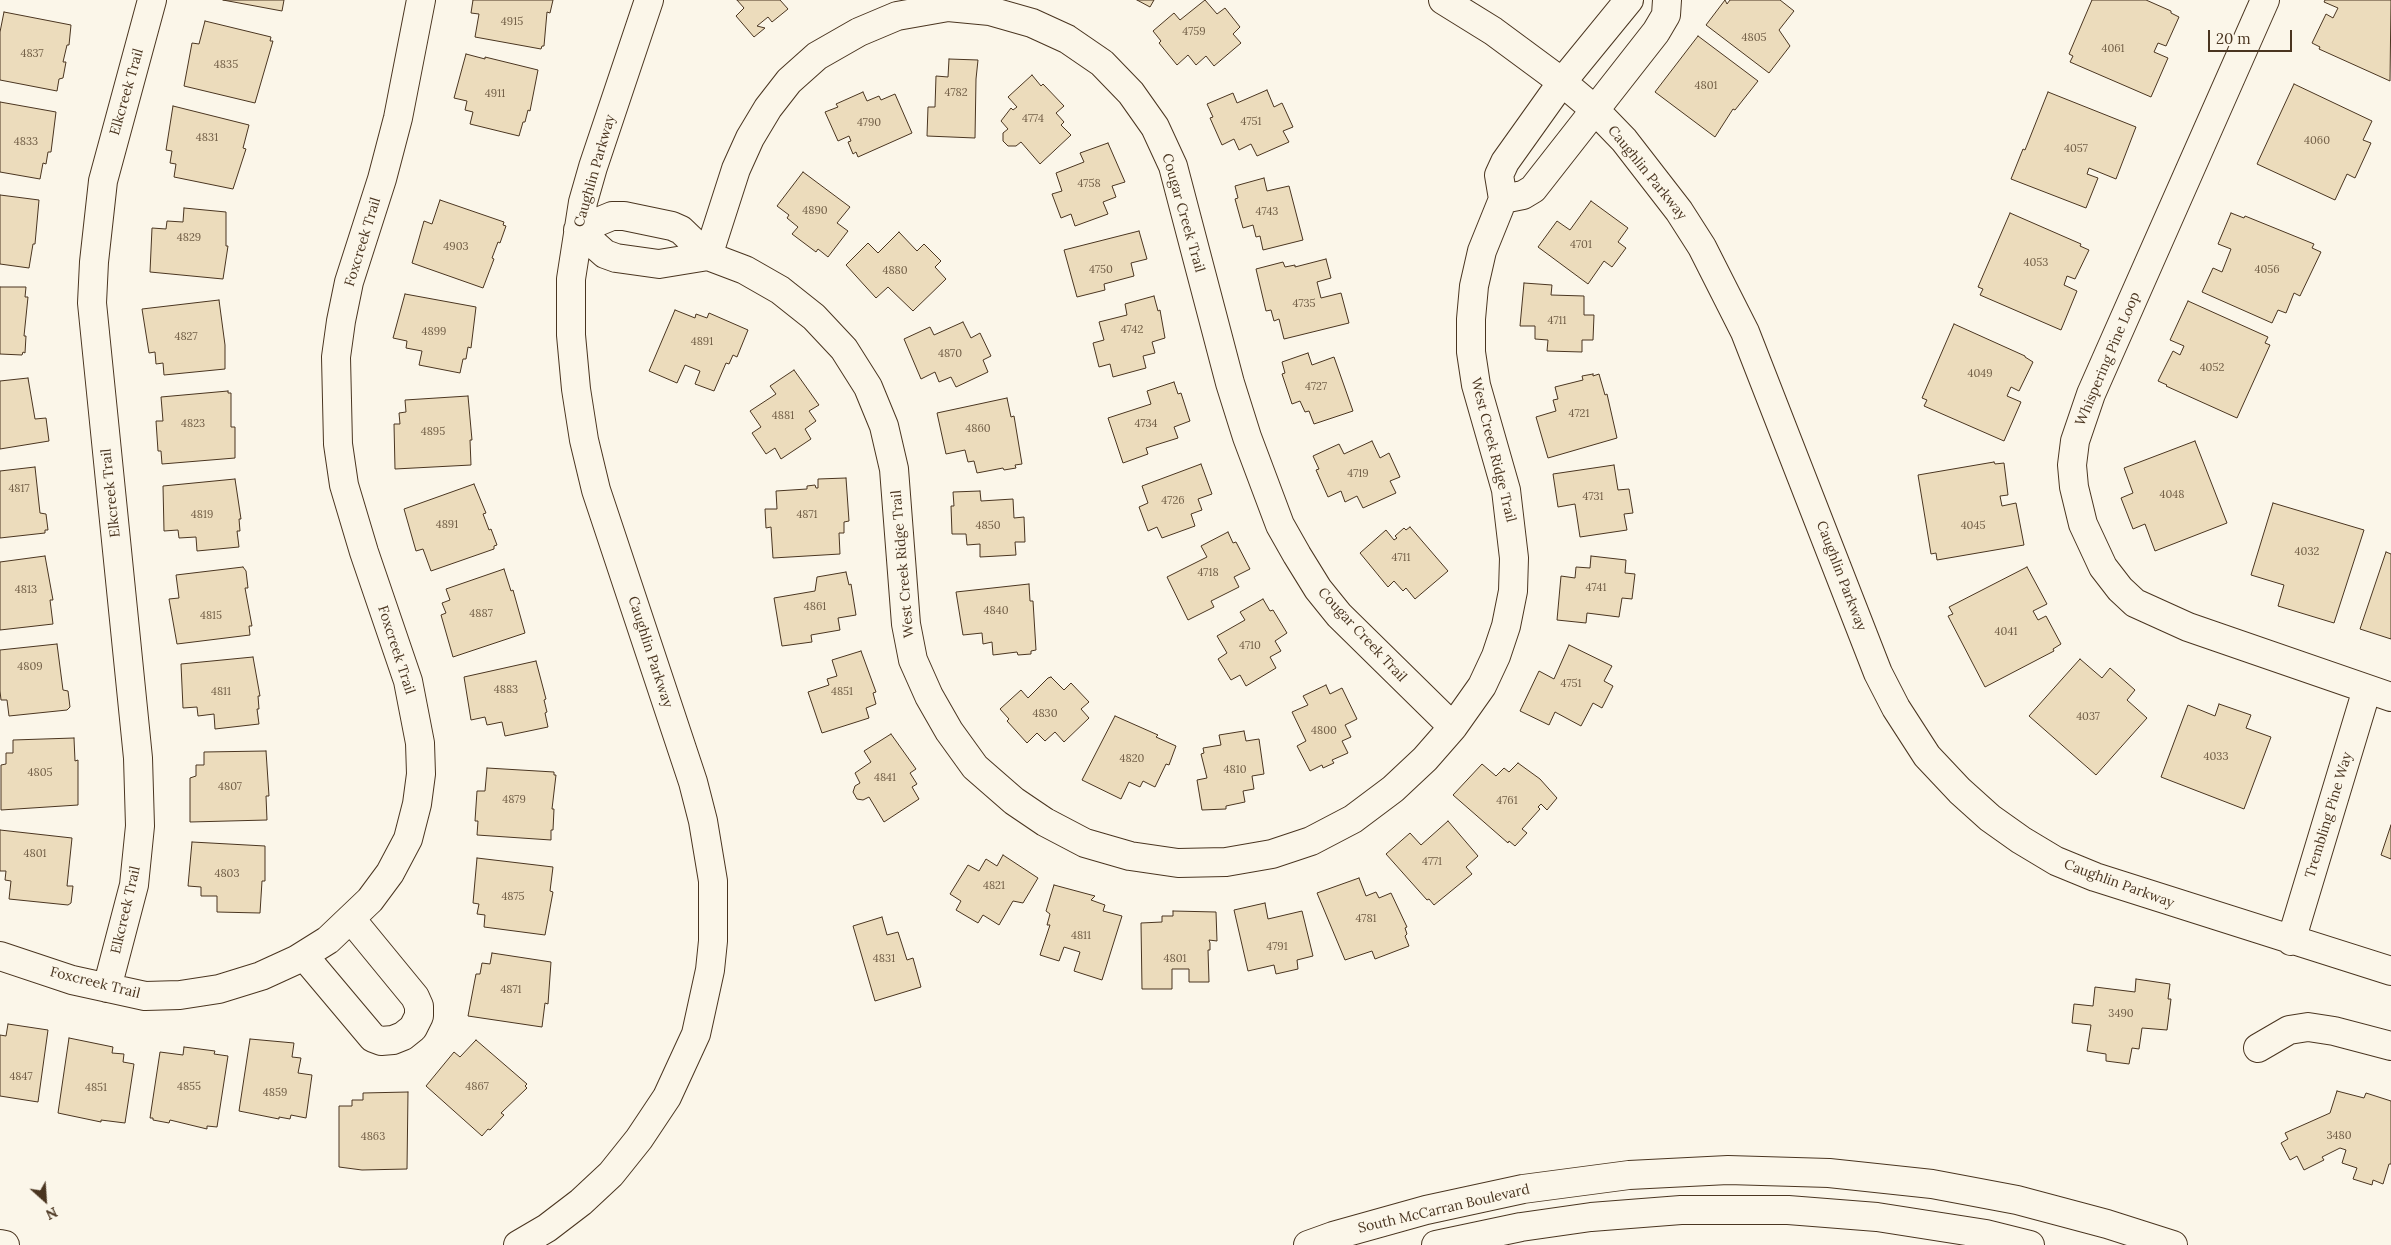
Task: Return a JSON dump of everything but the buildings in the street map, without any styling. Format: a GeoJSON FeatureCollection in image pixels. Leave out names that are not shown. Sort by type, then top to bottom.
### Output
{"type":"FeatureCollection","features":[{"type":"Feature","properties":{"kind":"street","name":"Elkcreek Trail"},"geometry":{"type":"LineString","coordinates":[[107,988],[134,885],[140,826],[140,793],[96,353],[92,303],[93,278],[103,181],[152,0]]}},
{"type":"Feature","properties":{"kind":"street","name":"Foxcreek Trail"},"geometry":{"type":"LineString","coordinates":[[0,956],[72,980],[145,996],[180,995],[219,988],[261,976],[304,956],[328,940],[351,919],[390,873],[408,839],[418,804],[421,774],[417,720],[408,681],[364,552],[344,485],[338,444],[336,365],[340,321],[349,282],[385,170],[409,68],[421,0]]}},
{"type":"Feature","properties":{"kind":"street","name":"Caughlin Parkway"},"geometry":{"type":"LineString","coordinates":[[518,1245],[547,1228],[581,1202],[611,1174],[639,1139],[667,1097],[696,1034],[710,970],[713,941],[713,881],[703,821],[693,782],[596,490],[584,440],[576,390],[571,335],[571,279],[578,230],[593,167],[649,0]]}},
{"type":"Feature","properties":{"kind":"street","name":"Caughlin Parkway"},"geometry":{"type":"LineString","coordinates":[[1442,0],[1493,31],[1562,82],[1594,109],[1624,140],[1679,210],[1726,292],[1759,367],[1878,673],[1896,708],[1928,756],[1960,791],[1990,818],[2021,840],[2056,861],[2148,896],[2391,971]]}},
{"type":"Feature","properties":{"kind":"street"},"geometry":{"type":"LineString","coordinates":[[1629,0],[1562,82],[1505,162],[1499,175],[1503,199],[1524,195],[1533,189],[1656,32],[1666,15],[1667,0]]}},
{"type":"Feature","properties":{"kind":"street","name":"Whispering Pine Loop"},"geometry":{"type":"LineString","coordinates":[[2265,0],[2091,394],[2075,441],[2072,464],[2074,488],[2083,524],[2104,567],[2120,589],[2135,603],[2188,627],[2379,693]]}},
{"type":"Feature","properties":{"kind":"street","name":"Cougar Creek Trail"},"geometry":{"type":"LineString","coordinates":[[708,256],[736,169],[750,138],[768,108],[789,81],[817,56],[858,32],[898,16],[948,7],[998,13],[1032,22],[1067,40],[1102,63],[1132,93],[1155,127],[1173,166],[1244,428],[1280,525],[1292,548],[1318,588],[1339,615],[1453,727]]}},
{"type":"Feature","properties":{"kind":"street","name":"West Creek Ridge Trail"},"geometry":{"type":"LineString","coordinates":[[578,230],[612,216],[634,218],[682,230],[708,256],[754,275],[780,290],[814,317],[844,349],[868,387],[884,426],[894,469],[906,624],[913,660],[929,696],[948,731],[975,767],[1014,801],[1045,822],[1085,843],[1130,856],[1178,863],[1226,862],[1272,854],[1311,841],[1353,819],[1393,789],[1425,759],[1453,727],[1482,686],[1496,656],[1506,626],[1513,591],[1514,558],[1509,507],[1476,385],[1471,352],[1471,319],[1474,286],[1484,243],[1503,199]]}},
{"type":"Feature","properties":{"kind":"street"},"geometry":{"type":"LineString","coordinates":[[578,230],[605,254],[616,258],[659,264],[708,256]]}},
{"type":"Feature","properties":{"kind":"street","name":"Trembling Pine Way"},"geometry":{"type":"LineString","coordinates":[[2291,941],[2379,693]]}},
{"type":"Feature","properties":{"kind":"street"},"geometry":{"type":"LineString","coordinates":[[304,956],[372,1038],[387,1041],[403,1036],[413,1028],[419,1016],[419,1006],[415,997],[351,919]]}},
{"type":"Feature","properties":{"kind":"street"},"geometry":{"type":"LineString","coordinates":[[2258,1048],[2289,1030],[2308,1027],[2343,1033],[2391,1046]]}},
{"type":"Feature","properties":{"kind":"street","name":"South McCarran Boulevard"},"geometry":{"type":"LineString","coordinates":[[1308,1245],[1333,1236],[1426,1210],[1523,1189],[1629,1175],[1728,1170],[1829,1173],[1932,1184],[2017,1200],[2107,1224],[2173,1245]]}},
{"type":"Feature","properties":{"kind":"street"},"geometry":{"type":"LineString","coordinates":[[1436,1245],[1521,1227],[1592,1217],[1681,1210],[1788,1210],[1877,1217],[1986,1234],[2030,1245]]}},
{"type":"Feature","properties":{"kind":"street"},"geometry":{"type":"LineString","coordinates":[[0,1244],[5,1245]]}}]}
